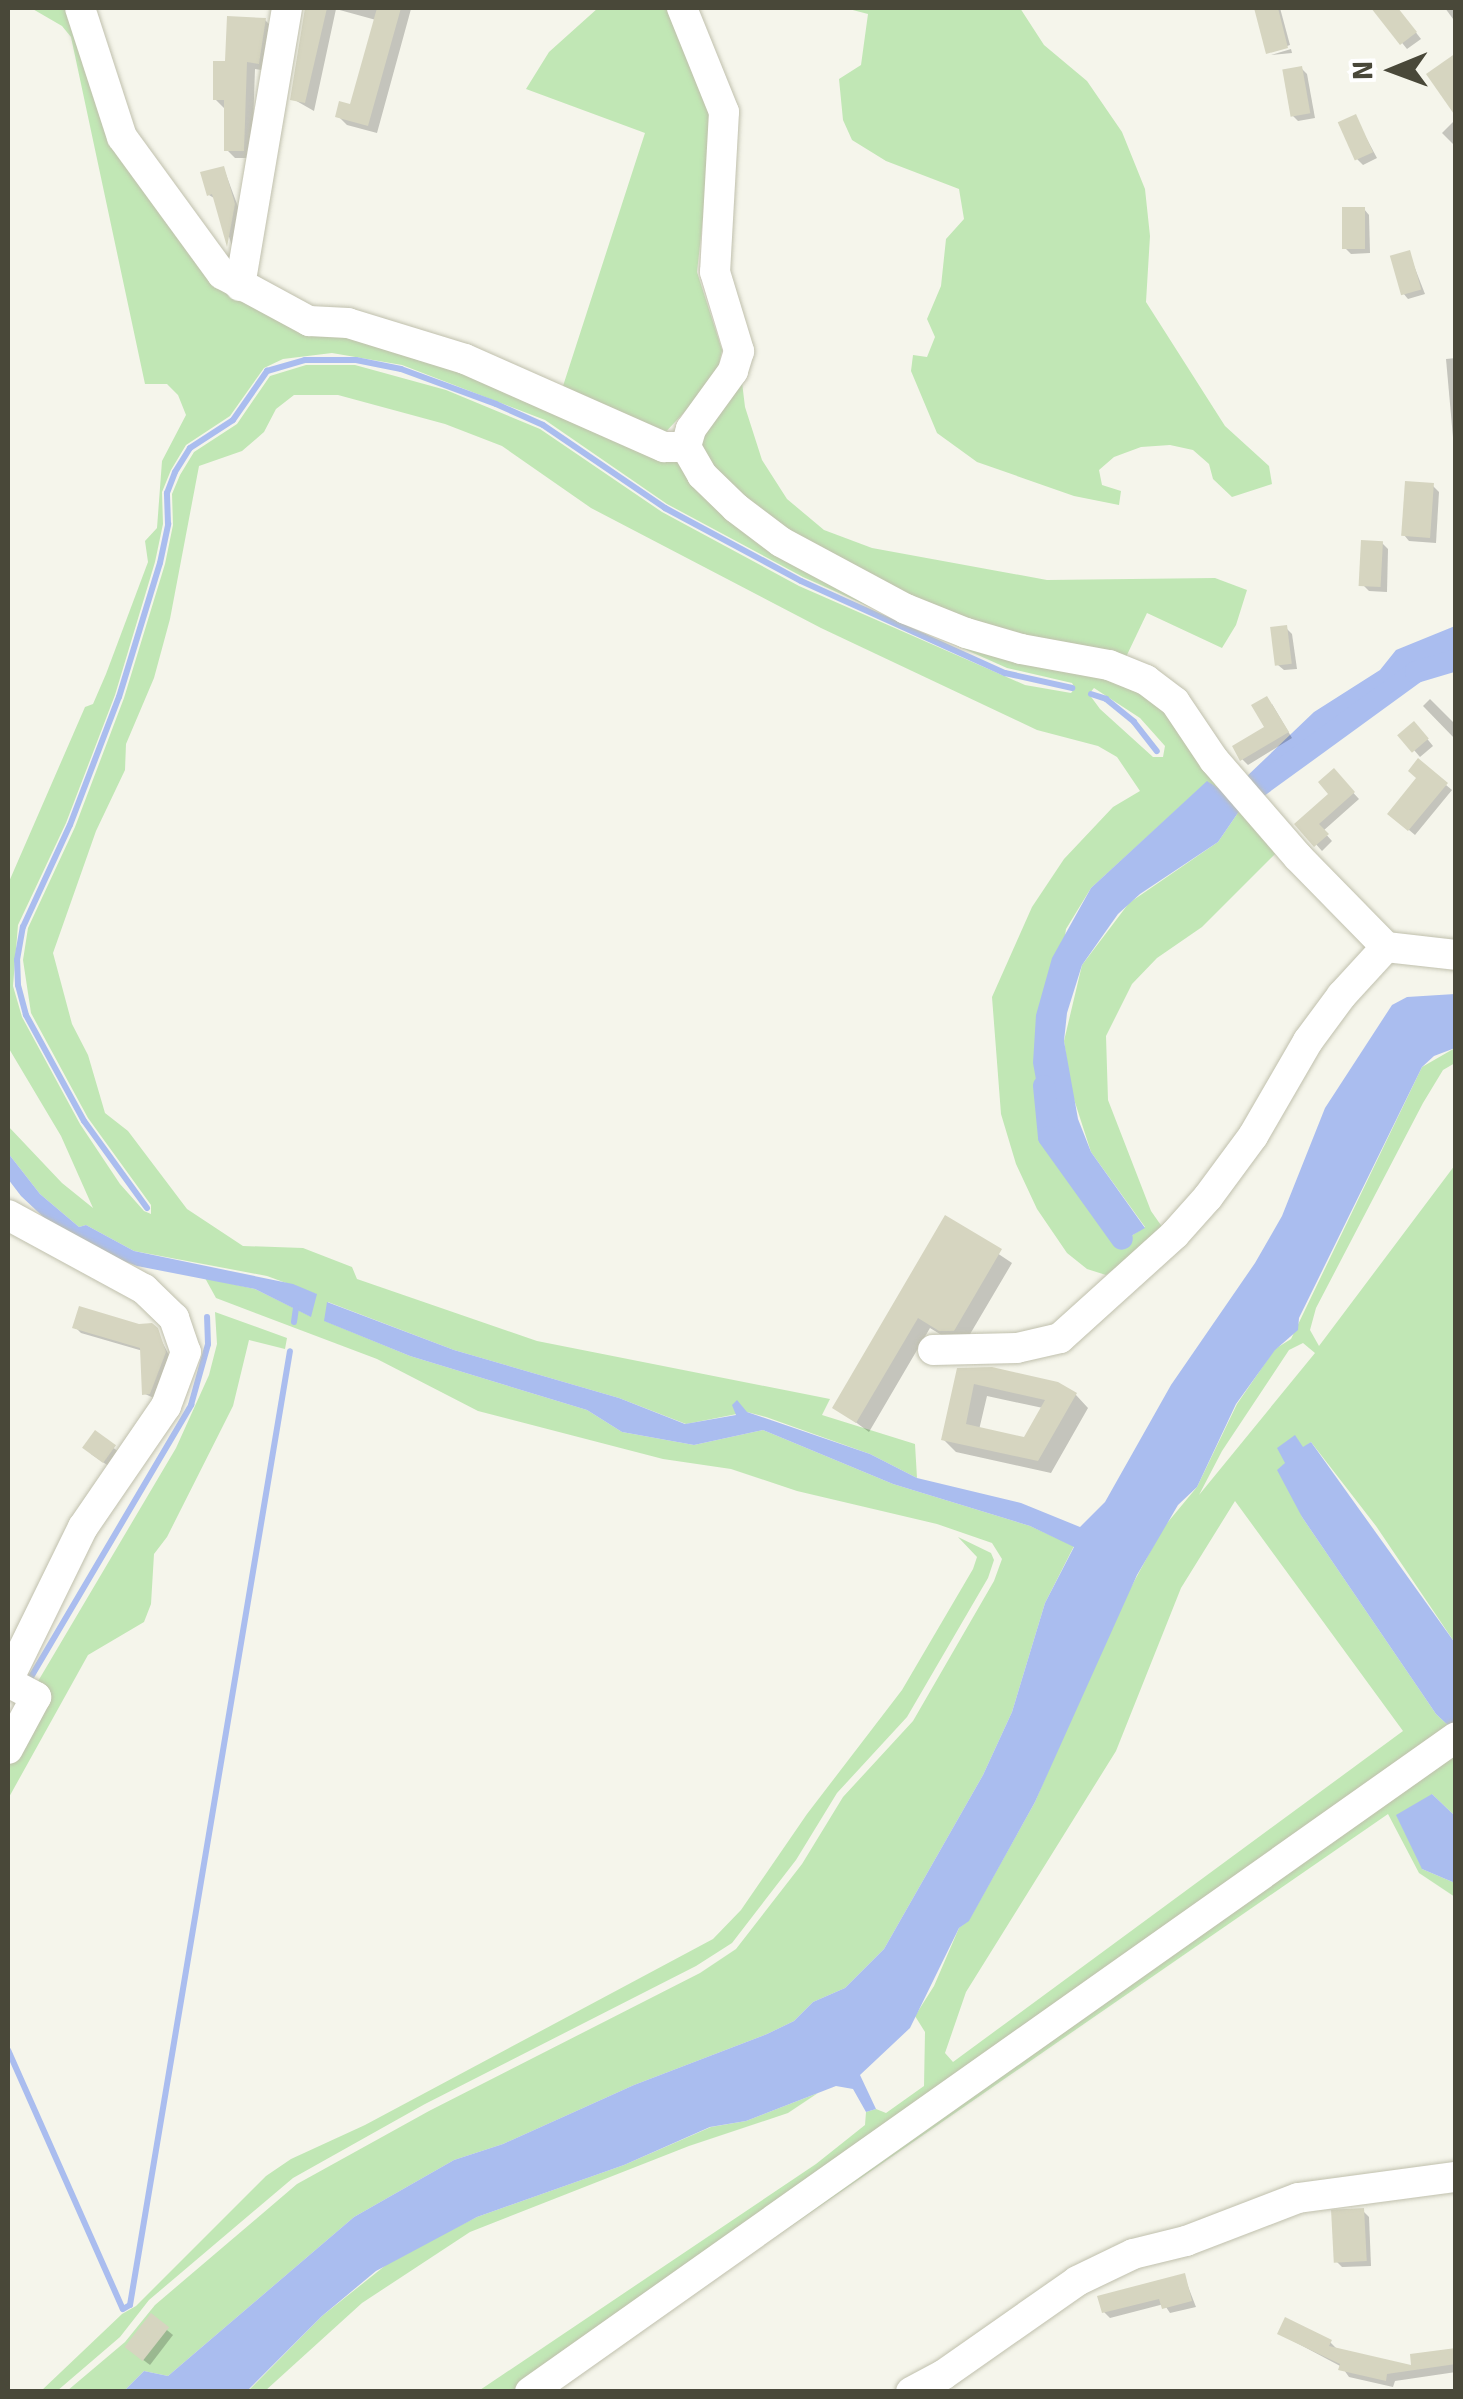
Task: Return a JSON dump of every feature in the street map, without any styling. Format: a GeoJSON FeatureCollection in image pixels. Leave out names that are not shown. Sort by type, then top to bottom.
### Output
{"type":"FeatureCollection","features":[{"type":"Feature","properties":{"kind":"street"},"geometry":{"type":"LineString","coordinates":[[80,8],[122,137],[172,200],[213,266],[240,286],[268,296],[309,321],[348,323],[466,359],[664,446],[686,447]]}},
{"type":"Feature","properties":{"kind":"street"},"geometry":{"type":"LineString","coordinates":[[240,286],[286,8]]}},
{"type":"Feature","properties":{"kind":"street"},"geometry":{"type":"LineString","coordinates":[[682,8],[724,112],[716,272],[739,351],[734,371],[691,429],[686,447]]}},
{"type":"Feature","properties":{"kind":"street"},"geometry":{"type":"LineString","coordinates":[[686,447],[716,490],[756,524],[893,602],[966,633],[1022,649],[1109,665],[1146,680],[1175,702],[1229,777],[1386,948],[1456,955]]}},
{"type":"Feature","properties":{"kind":"street"},"geometry":{"type":"LineString","coordinates":[[933,1350],[1018,1348],[1060,1338],[1175,1234],[1208,1198],[1253,1136],[1308,1041],[1342,995],[1386,948]]}},
{"type":"Feature","properties":{"kind":"street"},"geometry":{"type":"LineString","coordinates":[[8,1216],[144,1289],[174,1318],[186,1352],[166,1406],[82,1526],[8,1681],[36,1697],[8,1749]]}},
{"type":"Feature","properties":{"kind":"street"},"geometry":{"type":"LineString","coordinates":[[530,2392],[1453,1739]]}},
{"type":"Feature","properties":{"kind":"street"},"geometry":{"type":"LineString","coordinates":[[911,2392],[943,2375],[1077,2281],[1133,2254],[1186,2241],[1298,2198],[1456,2177]]}},
{"type":"Feature","properties":{"kind":"green space"},"geometry":{"type":"Polygon","coordinates":[[[31,8],[73,8],[100,85],[209,270],[678,461],[813,566],[1144,684],[1222,790],[1207,782],[1091,888],[1066,929],[1043,1105],[1077,1182],[1104,1219],[1120,1222],[1131,1236],[1145,1227],[1091,1152],[1071,1090],[1064,1041],[1082,965],[1129,903],[1218,842],[1244,804],[1277,852],[1202,927],[1157,958],[1132,984],[1106,1036],[1108,1100],[1151,1211],[1165,1231],[1106,1275],[1087,1269],[1067,1253],[1037,1209],[1016,1164],[1001,1114],[992,997],[1032,907],[1064,859],[1113,807],[1140,791],[1117,757],[1098,746],[1037,730],[821,628],[591,508],[502,446],[445,424],[338,395],[294,395],[276,409],[264,432],[242,451],[199,466],[170,619],[154,678],[126,744],[125,770],[96,831],[53,953],[72,1024],[88,1055],[105,1113],[128,1131],[187,1209],[243,1246],[303,1248],[352,1267],[357,1279],[537,1341],[830,1399],[822,1415],[915,1444],[917,1478],[870,1454],[766,1417],[747,1412],[686,1424],[619,1398],[454,1350],[328,1302],[325,1321],[410,1356],[587,1410],[622,1432],[694,1445],[763,1430],[893,1484],[1030,1526],[1074,1546],[1045,1603],[1012,1712],[983,1775],[884,1949],[845,1988],[813,2002],[794,2021],[767,2034],[634,2085],[503,2144],[454,2160],[354,2217],[168,2376],[144,2371],[124,2391],[67,2391],[125,2342],[155,2305],[297,2184],[429,2111],[700,1973],[736,1949],[802,1864],[843,1797],[913,1721],[994,1581],[1002,1559],[992,1543],[937,1524],[797,1491],[731,1469],[663,1459],[478,1411],[377,1359],[216,1298],[205,1278],[255,1289],[310,1316],[316,1294],[267,1276],[134,1251],[86,1225],[79,1227],[40,1194],[8,1153],[8,1126],[62,1183],[93,1208],[61,1136],[8,1047],[8,884],[85,707],[93,704],[106,674],[148,562],[145,541],[157,528],[162,461],[186,415],[178,395],[167,384],[145,384],[71,37],[62,26],[31,8]],[[332,353],[283,359],[264,368],[230,416],[186,445],[171,470],[162,492],[163,524],[155,562],[115,695],[66,823],[18,925],[13,986],[22,1017],[80,1124],[120,1184],[151,1214],[151,1205],[88,1118],[31,1013],[23,960],[28,928],[75,827],[124,698],[165,564],[173,525],[172,494],[180,475],[194,452],[237,424],[270,376],[306,365],[355,365],[446,390],[540,429],[662,512],[799,586],[1025,685],[1071,693],[1075,688],[1072,683],[1007,668],[803,577],[667,504],[545,420],[402,365],[332,353]],[[1094,688],[1089,694],[1100,709],[1153,757],[1163,757],[1165,746],[1140,718],[1094,688]]]}},
{"type":"Feature","properties":{"kind":"green space"},"geometry":{"type":"Polygon","coordinates":[[[598,8],[668,8],[715,109],[697,272],[722,350],[718,369],[707,388],[660,438],[563,386],[645,133],[526,89],[549,52],[598,8]]]}},
{"type":"Feature","properties":{"kind":"green space"},"geometry":{"type":"Polygon","coordinates":[[[845,8],[1020,8],[1044,45],[1087,81],[1122,132],[1145,189],[1150,236],[1146,302],[1225,426],[1269,466],[1272,484],[1232,497],[1213,479],[1209,464],[1193,450],[1170,445],[1141,447],[1114,457],[1099,470],[1102,485],[1121,491],[1119,505],[1074,496],[977,462],[937,433],[911,371],[913,355],[927,357],[935,337],[927,319],[941,286],[946,239],[964,219],[959,189],[886,161],[852,140],[843,120],[839,79],[861,65],[868,14],[845,8]]]}},
{"type":"Feature","properties":{"kind":"green space"},"geometry":{"type":"Polygon","coordinates":[[[741,374],[745,407],[762,460],[787,499],[824,530],[872,548],[1047,580],[1215,578],[1247,590],[1236,625],[1222,648],[1147,613],[1126,657],[1028,641],[954,618],[776,531],[698,457],[699,425],[741,374]]]}},
{"type":"Feature","properties":{"kind":"green space"},"geometry":{"type":"Polygon","coordinates":[[[1455,1048],[1455,1063],[1443,1070],[1423,1103],[1316,1308],[1310,1330],[1319,1346],[1455,1165],[1455,1643],[1376,1526],[1311,1442],[1285,1463],[1302,1517],[1436,1714],[1452,1729],[512,2391],[477,2392],[816,2164],[865,2125],[866,2112],[876,2109],[886,2113],[924,2086],[925,2032],[915,2016],[934,1986],[959,1928],[969,1920],[1035,1802],[1110,1626],[1163,1528],[1197,1487],[1237,1404],[1275,1349],[1291,1339],[1422,1067],[1455,1048]],[[1303,1343],[1289,1350],[1222,1451],[1199,1495],[1315,1353],[1303,1343]],[[1235,1501],[1181,1588],[1116,1751],[966,1992],[945,2053],[953,2062],[1403,1731],[1235,1501]]]}},
{"type":"Feature","properties":{"kind":"green space"},"geometry":{"type":"Polygon","coordinates":[[[215,1312],[287,1338],[285,1349],[249,1340],[233,1406],[167,1537],[154,1554],[151,1604],[144,1622],[88,1655],[8,1799],[8,1757],[34,1688],[176,1448],[209,1375],[217,1344],[215,1312]]]}},
{"type":"Feature","properties":{"kind":"green space"},"geometry":{"type":"Polygon","coordinates":[[[958,1537],[991,1553],[994,1560],[988,1578],[907,1717],[837,1793],[796,1860],[732,1943],[696,1966],[425,2104],[293,2178],[149,2300],[120,2337],[57,2391],[41,2391],[122,2314],[136,2306],[266,2176],[291,2159],[365,2125],[713,1939],[741,1910],[807,1814],[902,1690],[973,1569],[977,1557],[958,1537]]]}},
{"type":"Feature","properties":{"kind":"green space"},"geometry":{"type":"Polygon","coordinates":[[[1455,1746],[1455,1816],[1432,1794],[1422,1869],[1455,1883],[1455,1897],[1419,1873],[1388,1814],[774,2238],[1455,1746]]]}},
{"type":"Feature","properties":{"kind":"green space"},"geometry":{"type":"Polygon","coordinates":[[[818,2093],[788,2113],[689,2146],[470,2232],[362,2303],[265,2391],[247,2392],[322,2316],[396,2257],[477,2217],[624,2165],[711,2127],[746,2121],[818,2093]]]}},
{"type":"Feature","properties":{"kind":"water"},"geometry":{"type":"Polygon","coordinates":[[[1455,626],[1455,650],[1387,685],[1361,712],[1301,753],[1255,793],[1244,779],[1314,712],[1380,670],[1396,650],[1455,626]]]}},
{"type":"Feature","properties":{"kind":"water"},"geometry":{"type":"Polygon","coordinates":[[[1207,781],[1244,804],[1218,842],[1140,894],[1118,914],[1082,965],[1067,1013],[1064,1041],[1078,1119],[1091,1152],[1145,1228],[1131,1236],[1120,1222],[1113,1226],[1104,1219],[1059,1147],[1039,1096],[1033,1063],[1036,1015],[1052,958],[1091,888],[1207,781]]]}},
{"type":"Feature","properties":{"kind":"water"},"geometry":{"type":"Polygon","coordinates":[[[1455,994],[1455,1048],[1434,1056],[1422,1067],[1299,1318],[1298,1330],[1275,1350],[1236,1404],[1197,1487],[1178,1505],[1137,1575],[1035,1802],[969,1921],[959,1928],[910,2028],[860,2075],[876,2109],[866,2112],[853,2089],[836,2086],[746,2121],[710,2127],[624,2165],[477,2217],[376,2271],[322,2316],[247,2391],[124,2391],[144,2371],[168,2376],[354,2217],[454,2160],[503,2144],[634,2085],[767,2034],[794,2021],[813,2002],[845,1988],[884,1949],[983,1775],[1012,1712],[1045,1603],[1074,1547],[1030,1526],[893,1484],[763,1430],[694,1445],[622,1432],[587,1410],[410,1356],[324,1321],[327,1302],[454,1350],[619,1398],[685,1424],[736,1415],[732,1405],[737,1400],[747,1412],[870,1454],[917,1478],[1021,1503],[1080,1527],[1105,1502],[1171,1385],[1255,1263],[1282,1216],[1325,1108],[1392,1005],[1407,997],[1455,994]]]}},
{"type":"Feature","properties":{"kind":"water"},"geometry":{"type":"Polygon","coordinates":[[[8,1153],[40,1194],[79,1227],[86,1225],[134,1251],[293,1284],[317,1294],[311,1317],[255,1289],[137,1266],[54,1227],[8,1179],[8,1153]]]}},
{"type":"Feature","properties":{"kind":"water"},"geometry":{"type":"Polygon","coordinates":[[[1295,1435],[1303,1447],[1311,1442],[1455,1643],[1456,1726],[1452,1729],[1436,1714],[1302,1517],[1277,1470],[1285,1463],[1277,1448],[1295,1435]]]}},
{"type":"Feature","properties":{"kind":"water"},"geometry":{"type":"Polygon","coordinates":[[[1432,1794],[1455,1816],[1455,1883],[1422,1869],[1396,1815],[1432,1794]]]}},
{"type":"Feature","properties":{"kind":"building"},"geometry":{"type":"Polygon","coordinates":[[[305,8],[327,8],[305,103],[290,100],[305,8]]]}},
{"type":"Feature","properties":{"kind":"building"},"geometry":{"type":"Polygon","coordinates":[[[377,8],[401,8],[368,126],[335,117],[339,101],[350,104],[377,8]]]}},
{"type":"Feature","properties":{"kind":"building"},"geometry":{"type":"Polygon","coordinates":[[[1254,8],[1278,8],[1288,48],[1266,54],[1254,8]]]}},
{"type":"Feature","properties":{"kind":"building"},"geometry":{"type":"Polygon","coordinates":[[[1371,8],[1398,8],[1417,32],[1400,45],[1371,8]]]}},
{"type":"Feature","properties":{"kind":"building"},"geometry":{"type":"Polygon","coordinates":[[[227,16],[266,18],[259,64],[247,62],[244,151],[224,151],[224,100],[213,100],[213,61],[225,61],[227,16]]]}},
{"type":"Feature","properties":{"kind":"building"},"geometry":{"type":"Polygon","coordinates":[[[1456,53],[1456,117],[1426,74],[1456,53]]]}},
{"type":"Feature","properties":{"kind":"building"},"geometry":{"type":"Polygon","coordinates":[[[1302,66],[1310,113],[1291,117],[1282,69],[1302,66]]]}},
{"type":"Feature","properties":{"kind":"building"},"geometry":{"type":"Polygon","coordinates":[[[1356,114],[1373,152],[1355,161],[1338,122],[1356,114]]]}},
{"type":"Feature","properties":{"kind":"building"},"geometry":{"type":"Polygon","coordinates":[[[224,166],[235,204],[227,247],[212,194],[207,196],[200,172],[224,166]]]}},
{"type":"Feature","properties":{"kind":"building"},"geometry":{"type":"Polygon","coordinates":[[[1342,207],[1365,207],[1365,249],[1342,249],[1342,207]]]}},
{"type":"Feature","properties":{"kind":"building"},"geometry":{"type":"Polygon","coordinates":[[[1410,250],[1421,289],[1401,295],[1390,256],[1410,250]]]}},
{"type":"Feature","properties":{"kind":"building"},"geometry":{"type":"Polygon","coordinates":[[[1405,481],[1434,483],[1430,538],[1401,536],[1405,481]]]}},
{"type":"Feature","properties":{"kind":"building"},"geometry":{"type":"Polygon","coordinates":[[[1361,540],[1383,541],[1381,587],[1359,586],[1361,540]]]}},
{"type":"Feature","properties":{"kind":"building"},"geometry":{"type":"Polygon","coordinates":[[[1287,625],[1292,664],[1275,666],[1270,627],[1287,625]]]}},
{"type":"Feature","properties":{"kind":"building"},"geometry":{"type":"Polygon","coordinates":[[[1267,696],[1289,732],[1240,761],[1232,746],[1264,727],[1251,705],[1267,696]]]}},
{"type":"Feature","properties":{"kind":"building"},"geometry":{"type":"Polygon","coordinates":[[[1414,721],[1429,739],[1412,753],[1397,735],[1414,721]]]}},
{"type":"Feature","properties":{"kind":"building"},"geometry":{"type":"Polygon","coordinates":[[[1418,758],[1448,783],[1408,831],[1387,814],[1416,778],[1408,771],[1418,758]]]}},
{"type":"Feature","properties":{"kind":"building"},"geometry":{"type":"Polygon","coordinates":[[[1334,768],[1355,792],[1319,824],[1329,834],[1314,847],[1294,824],[1328,794],[1318,782],[1334,768]]]}},
{"type":"Feature","properties":{"kind":"building"},"geometry":{"type":"Polygon","coordinates":[[[945,1215],[1002,1249],[954,1331],[939,1331],[918,1318],[856,1423],[832,1408],[945,1215]]]}},
{"type":"Feature","properties":{"kind":"building"},"geometry":{"type":"Polygon","coordinates":[[[79,1306],[139,1324],[152,1323],[158,1328],[166,1352],[150,1394],[142,1395],[140,1348],[72,1328],[79,1306]]]}},
{"type":"Feature","properties":{"kind":"building"},"geometry":{"type":"Polygon","coordinates":[[[992,1367],[1058,1382],[1077,1393],[1038,1461],[941,1440],[957,1368],[992,1367]],[[974,1384],[966,1424],[1024,1437],[1045,1400],[974,1384]]]}},
{"type":"Feature","properties":{"kind":"building"},"geometry":{"type":"Polygon","coordinates":[[[95,1430],[116,1445],[103,1463],[82,1448],[95,1430]]]}},
{"type":"Feature","properties":{"kind":"building"},"geometry":{"type":"Polygon","coordinates":[[[1364,2208],[1367,2261],[1334,2263],[1331,2210],[1364,2208]]]}},
{"type":"Feature","properties":{"kind":"building"},"geometry":{"type":"Polygon","coordinates":[[[1185,2273],[1192,2301],[1162,2309],[1159,2299],[1102,2313],[1097,2296],[1185,2273]]]}},
{"type":"Feature","properties":{"kind":"building"},"geometry":{"type":"Polygon","coordinates":[[[151,2313],[169,2327],[143,2361],[125,2347],[151,2313]]]}},
{"type":"Feature","properties":{"kind":"building"},"geometry":{"type":"Polygon","coordinates":[[[1285,2317],[1332,2340],[1329,2346],[1411,2365],[1410,2354],[1456,2348],[1456,2364],[1387,2374],[1386,2381],[1338,2370],[1340,2364],[1277,2334],[1285,2317]]]}},
{"type":"Feature","properties":{"kind":"waterway"},"geometry":{"type":"LineString","coordinates":[[147,1208],[84,1121],[26,1015],[18,985],[17,960],[23,927],[70,825],[119,697],[160,563],[168,524],[167,493],[175,472],[190,448],[233,420],[267,371],[305,360],[356,360],[401,369],[496,404],[543,425],[665,508],[801,581],[1005,673],[1072,688]]}},
{"type":"Feature","properties":{"kind":"waterway"},"geometry":{"type":"LineString","coordinates":[[1259,786],[1416,672],[1456,660]]}},
{"type":"Feature","properties":{"kind":"waterway"},"geometry":{"type":"LineString","coordinates":[[1091,694],[1106,699],[1134,722],[1157,751]]}},
{"type":"Feature","properties":{"kind":"waterway"},"geometry":{"type":"LineString","coordinates":[[1044,1086],[1049,1137],[1122,1239]]}},
{"type":"Feature","properties":{"kind":"waterway"},"geometry":{"type":"LineString","coordinates":[[294,1322],[296,1308]]}},
{"type":"Feature","properties":{"kind":"waterway"},"geometry":{"type":"LineString","coordinates":[[31,1677],[191,1405],[208,1344],[207,1317]]}},
{"type":"Feature","properties":{"kind":"waterway"},"geometry":{"type":"LineString","coordinates":[[8,2050],[123,2309],[130,2305],[290,1351]]}}]}
